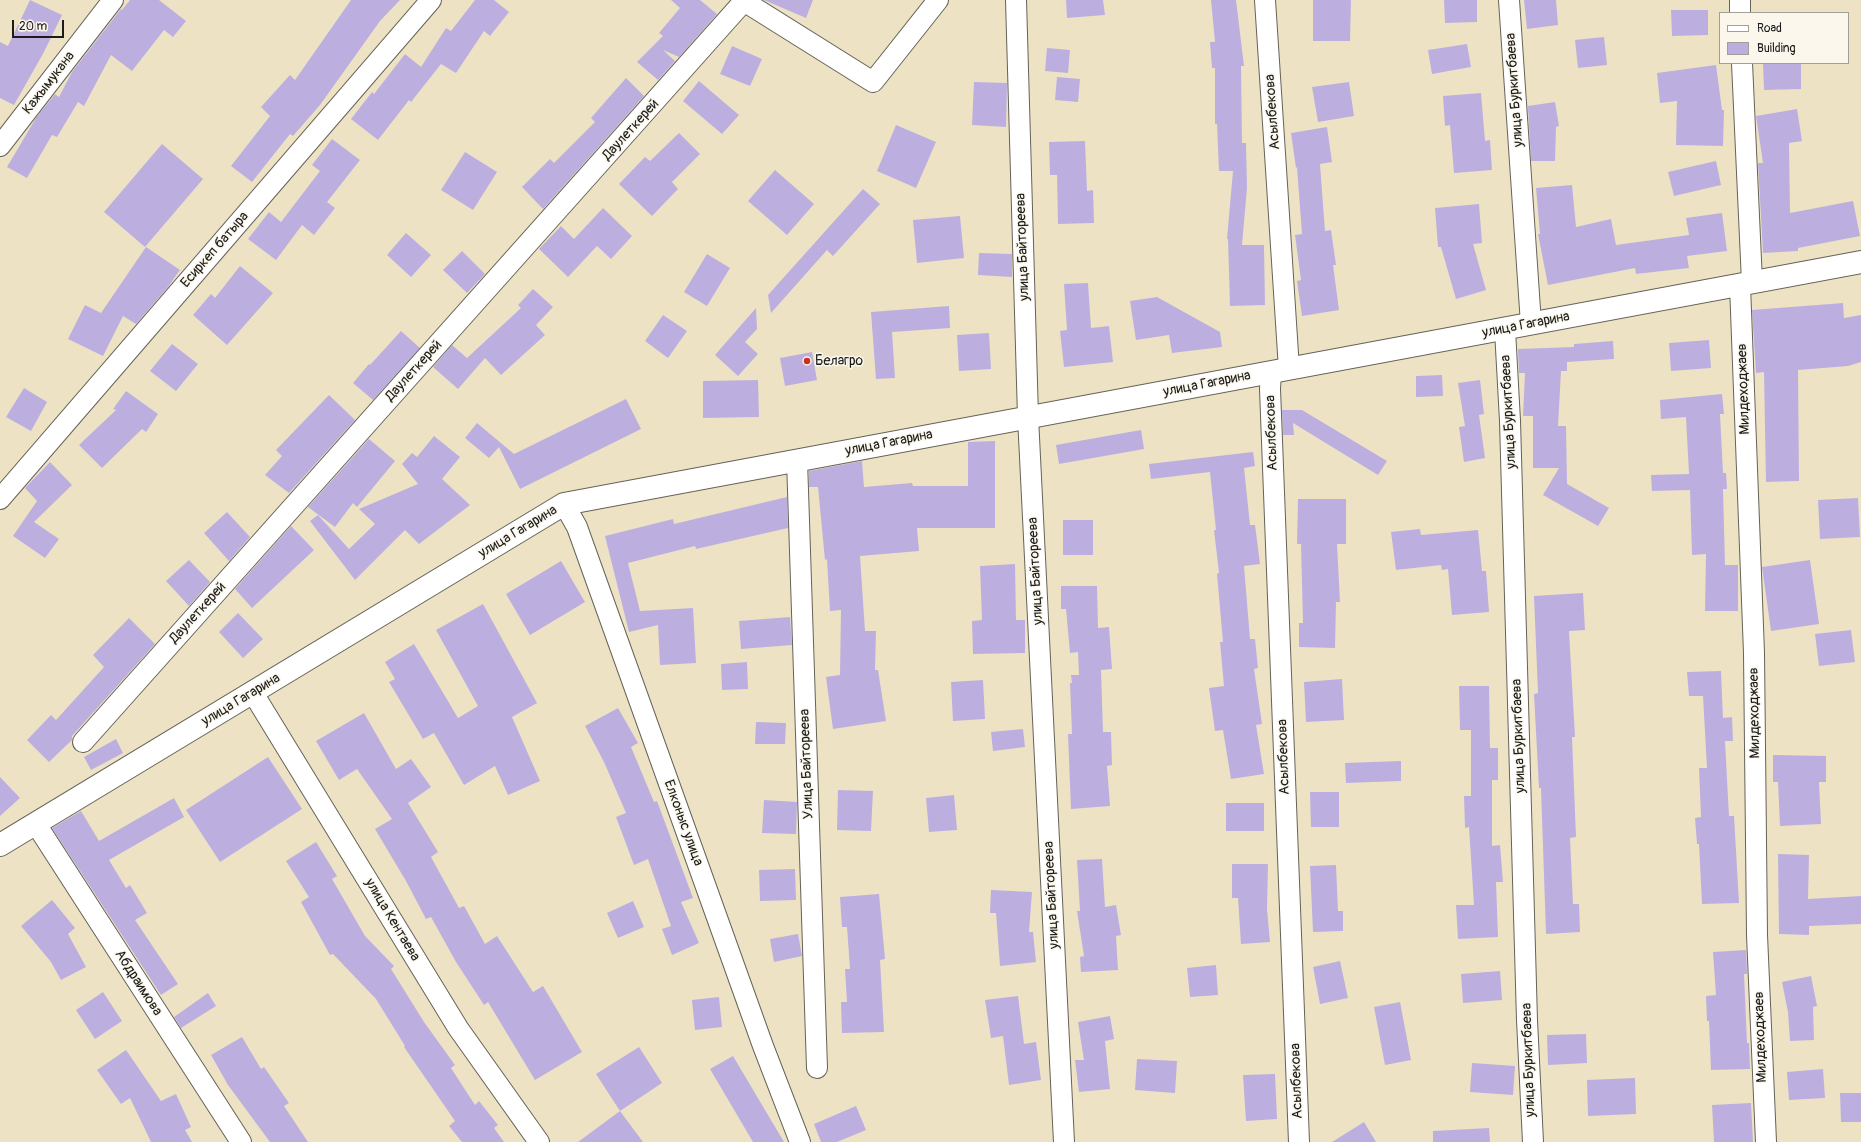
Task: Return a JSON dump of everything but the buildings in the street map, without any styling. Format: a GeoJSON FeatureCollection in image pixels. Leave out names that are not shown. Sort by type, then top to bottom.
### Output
{"type":"FeatureCollection","features":[{"type":"Feature","properties":{"kind":"main road","name":"улица Гагарина"},"geometry":{"type":"LineString","coordinates":[[0,845],[564,504],[1280,370],[1505,330],[1861,262]]}},
{"type":"Feature","properties":{"kind":"street","name":"Кажымукана"},"geometry":{"type":"LineString","coordinates":[[0,146],[113,0]]}},
{"type":"Feature","properties":{"kind":"street","name":"Есиркеп батыра"},"geometry":{"type":"LineString","coordinates":[[0,499],[431,0]]}},
{"type":"Feature","properties":{"kind":"street"},"geometry":{"type":"LineString","coordinates":[[744,1],[873,82],[938,0]]}},
{"type":"Feature","properties":{"kind":"street","name":"улица Байтореева"},"geometry":{"type":"LineString","coordinates":[[1016,0],[1028,417],[1064,1142]]}},
{"type":"Feature","properties":{"kind":"street","name":"Асылбекова"},"geometry":{"type":"LineString","coordinates":[[1266,0],[1280,370],[1270,390],[1299,1142]]}},
{"type":"Feature","properties":{"kind":"street","name":"улица Буркитбаева"},"geometry":{"type":"LineString","coordinates":[[1508,0],[1531,324]]}},
{"type":"Feature","properties":{"kind":"street"},"geometry":{"type":"LineString","coordinates":[[1740,0],[1740,12]]}},
{"type":"Feature","properties":{"kind":"street","name":"Даулеткерей"},"geometry":{"type":"LineString","coordinates":[[83,742],[744,1]]}},
{"type":"Feature","properties":{"kind":"street","name":"Милдеходжаев"},"geometry":{"type":"LineString","coordinates":[[1742,64],[1754,654],[1757,934],[1766,1142]]}},
{"type":"Feature","properties":{"kind":"street","name":"улица Буркитбаева"},"geometry":{"type":"LineString","coordinates":[[1505,330],[1510,429],[1527,1020],[1533,1142]]}},
{"type":"Feature","properties":{"kind":"street","name":"Улица Байтореева"},"geometry":{"type":"LineString","coordinates":[[797,460],[817,1068]]}},
{"type":"Feature","properties":{"kind":"street","name":"Елконыс улица"},"geometry":{"type":"LineString","coordinates":[[564,504],[577,527],[763,1046],[800,1142]]}},
{"type":"Feature","properties":{"kind":"street","name":"улица Кентаева"},"geometry":{"type":"LineString","coordinates":[[253,692],[458,1028],[539,1142]]}},
{"type":"Feature","properties":{"kind":"street","name":"Абдраимова"},"geometry":{"type":"LineString","coordinates":[[36,824],[241,1142]]}},
{"type":"Feature","properties":{"kind":"place","name":"Белагро"},"geometry":{"type":"Point","coordinates":[807,361]}}]}
